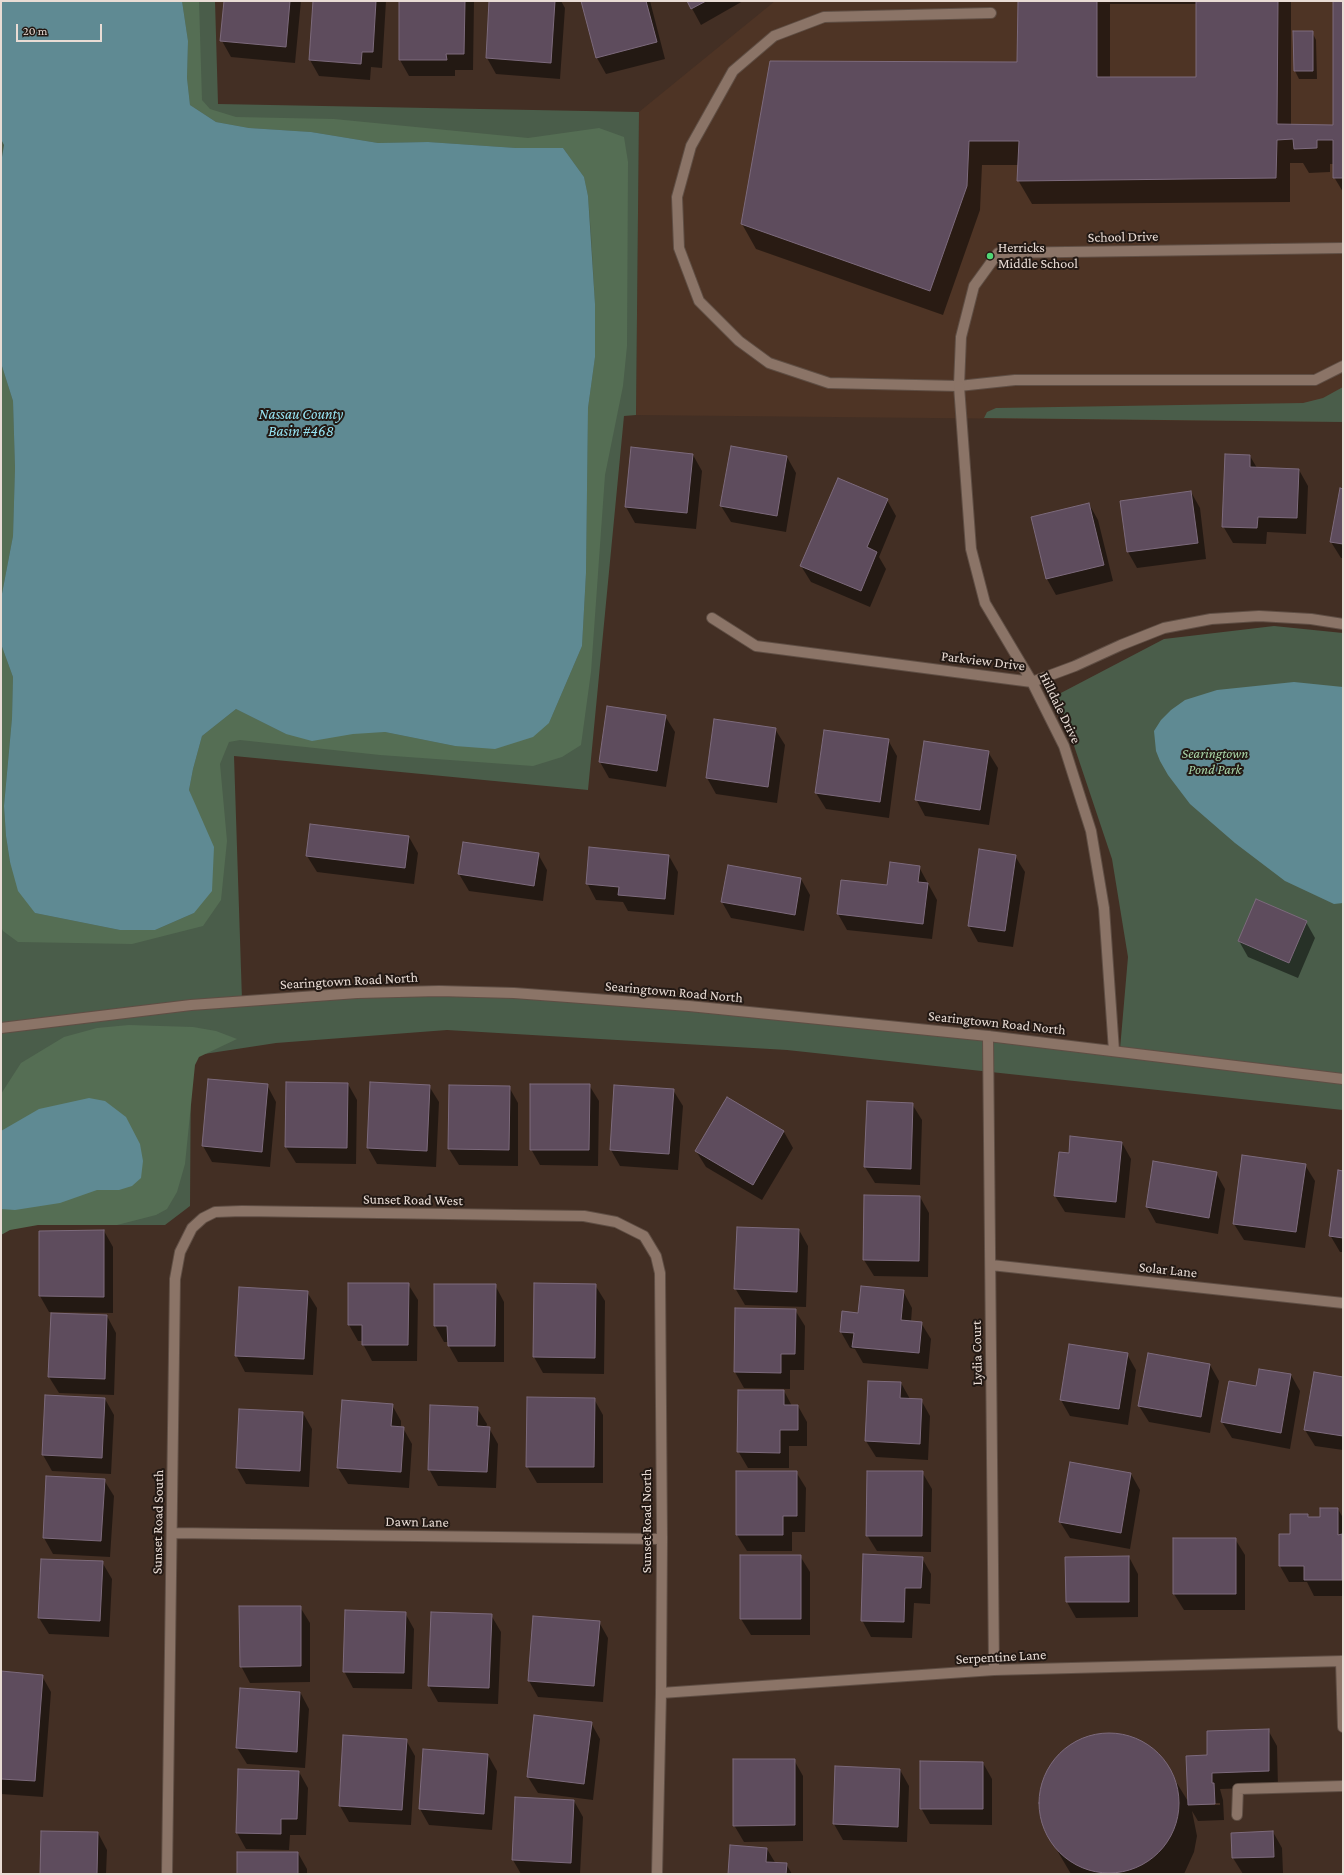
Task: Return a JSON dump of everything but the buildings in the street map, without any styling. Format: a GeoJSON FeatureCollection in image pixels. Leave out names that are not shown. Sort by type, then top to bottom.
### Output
{"type":"FeatureCollection","features":[{"type":"Feature","properties":{"kind":"street"},"geometry":{"type":"LineString","coordinates":[[991,13],[824,17],[774,36],[733,71],[692,146],[677,197],[679,248],[699,301],[739,341],[769,363],[829,383],[959,386],[1015,380],[1315,380],[1343,366]]}},
{"type":"Feature","properties":{"kind":"street","name":"School Drive"},"geometry":{"type":"LineString","coordinates":[[959,386],[962,338],[974,286],[998,253],[1343,248]]}},
{"type":"Feature","properties":{"kind":"street","name":"Hilldale Drive"},"geometry":{"type":"LineString","coordinates":[[959,386],[971,549],[985,603],[1032,682],[1064,746],[1092,831],[1104,908],[1114,1051]]}},
{"type":"Feature","properties":{"kind":"street","name":"Parkview Drive"},"geometry":{"type":"LineString","coordinates":[[712,618],[756,646],[1032,682],[1075,666],[1121,645],[1164,628],[1196,622],[1259,616],[1311,618],[1343,624]]}},
{"type":"Feature","properties":{"kind":"street","name":"Searingtown Road North"},"geometry":{"type":"LineString","coordinates":[[1,1028],[191,1005],[357,994],[439,991],[514,993],[689,1006],[988,1036],[1343,1079]]}},
{"type":"Feature","properties":{"kind":"street","name":"Lydia Court"},"geometry":{"type":"LineString","coordinates":[[988,1036],[994,1670]]}},
{"type":"Feature","properties":{"kind":"street","name":"Sunset Road West"},"geometry":{"type":"LineString","coordinates":[[242,1211],[584,1216]]}},
{"type":"Feature","properties":{"kind":"street","name":"Sunset Road South"},"geometry":{"type":"LineString","coordinates":[[167,1874],[175,1279],[180,1252],[192,1228],[204,1218],[215,1212],[242,1211]]}},
{"type":"Feature","properties":{"kind":"street","name":"Sunset Road North"},"geometry":{"type":"LineString","coordinates":[[584,1216],[616,1222],[644,1236],[656,1256],[660,1273],[662,1693],[657,1874]]}},
{"type":"Feature","properties":{"kind":"street","name":"Solar Lane"},"geometry":{"type":"LineString","coordinates":[[991,1265],[1343,1303]]}},
{"type":"Feature","properties":{"kind":"street","name":"Dawn Lane"},"geometry":{"type":"LineString","coordinates":[[172,1533],[662,1540]]}},
{"type":"Feature","properties":{"kind":"street"},"geometry":{"type":"LineString","coordinates":[[1342,1661],[1343,1727]]}},
{"type":"Feature","properties":{"kind":"street","name":"Serpentine Lane"},"geometry":{"type":"LineString","coordinates":[[662,1693],[994,1670],[1342,1661]]}},
{"type":"Feature","properties":{"kind":"street"},"geometry":{"type":"LineString","coordinates":[[1237,1815],[1238,1789],[1343,1786]]}},
{"type":"Feature","properties":{"kind":"shaded area","name":"Herricks Middle School"},"geometry":{"type":"Polygon","coordinates":[[[775,1],[1343,1],[1343,399],[1323,422],[636,415],[639,112],[775,1]]]}},
{"type":"Feature","properties":{"kind":"green space","name":"Searingtown Pond Park"},"geometry":{"type":"Polygon","coordinates":[[[1,1],[215,1],[218,104],[639,112],[636,415],[624,416],[588,790],[234,756],[242,1000],[357,993],[548,994],[1120,1049],[1128,957],[1112,859],[1057,695],[1164,639],[1274,626],[1343,633],[1343,1110],[787,1050],[447,1030],[276,1043],[191,1056],[190,1206],[165,1225],[1,1225],[1,1]]]}},
{"type":"Feature","properties":{"kind":"green space"},"geometry":{"type":"Polygon","coordinates":[[[182,1],[199,1],[202,100],[210,109],[236,117],[334,119],[528,138],[599,128],[624,137],[628,162],[627,346],[623,386],[605,475],[591,672],[581,745],[562,757],[533,766],[380,755],[240,740],[229,742],[220,764],[227,841],[221,900],[203,926],[132,944],[18,942],[3,931],[1,927],[1,644],[13,677],[12,718],[4,806],[6,836],[10,862],[35,913],[120,930],[155,930],[194,913],[199,815],[189,790],[193,769],[202,736],[236,709],[286,734],[385,732],[455,746],[549,723],[582,646],[586,573],[588,408],[595,357],[595,304],[591,234],[588,196],[584,177],[563,148],[516,148],[428,142],[378,143],[311,132],[249,128],[216,122],[190,105],[187,78],[188,41],[182,1]]]}},
{"type":"Feature","properties":{"kind":"green space"},"geometry":{"type":"Polygon","coordinates":[[[1,363],[13,401],[15,468],[13,536],[1,599],[1,363]]]}},
{"type":"Feature","properties":{"kind":"green space"},"geometry":{"type":"Polygon","coordinates":[[[1343,387],[1343,422],[984,418],[987,412],[996,408],[1303,403],[1323,398],[1343,387]]]}},
{"type":"Feature","properties":{"kind":"green space"},"geometry":{"type":"Polygon","coordinates":[[[129,1025],[193,1027],[216,1031],[237,1039],[199,1057],[195,1065],[185,1164],[177,1192],[167,1209],[156,1215],[117,1225],[38,1225],[10,1230],[1,1235],[1,1094],[21,1063],[64,1037],[97,1028],[129,1025]]]}},
{"type":"Feature","properties":{"kind":"water","name":"Nassau County Basin #468"},"geometry":{"type":"Polygon","coordinates":[[[1,1],[182,1],[188,41],[187,78],[190,105],[216,122],[249,128],[311,132],[378,143],[428,142],[516,148],[563,148],[584,177],[588,196],[595,304],[595,357],[588,408],[586,573],[582,646],[549,723],[533,737],[495,749],[455,746],[385,732],[353,734],[312,741],[286,734],[236,709],[202,736],[189,790],[214,847],[212,891],[194,913],[155,930],[120,930],[35,913],[18,891],[10,862],[6,836],[4,806],[12,718],[13,677],[1,644],[1,599],[13,536],[15,468],[13,401],[1,363],[1,163],[4,145],[1,139],[1,1]]]}},
{"type":"Feature","properties":{"kind":"water"},"geometry":{"type":"Polygon","coordinates":[[[1294,682],[1343,687],[1343,903],[1334,904],[1285,881],[1235,843],[1190,804],[1168,775],[1156,751],[1154,731],[1161,720],[1171,710],[1185,700],[1217,690],[1294,682]]]}},
{"type":"Feature","properties":{"kind":"water"},"geometry":{"type":"Polygon","coordinates":[[[89,1098],[105,1101],[126,1117],[140,1144],[143,1161],[141,1178],[132,1186],[119,1190],[97,1190],[60,1203],[15,1210],[1,1209],[1,1131],[39,1109],[89,1098]]]}},
{"type":"Feature","properties":{"kind":"place","name":"Herricks Middle School"},"geometry":{"type":"Point","coordinates":[990,256]}}]}
